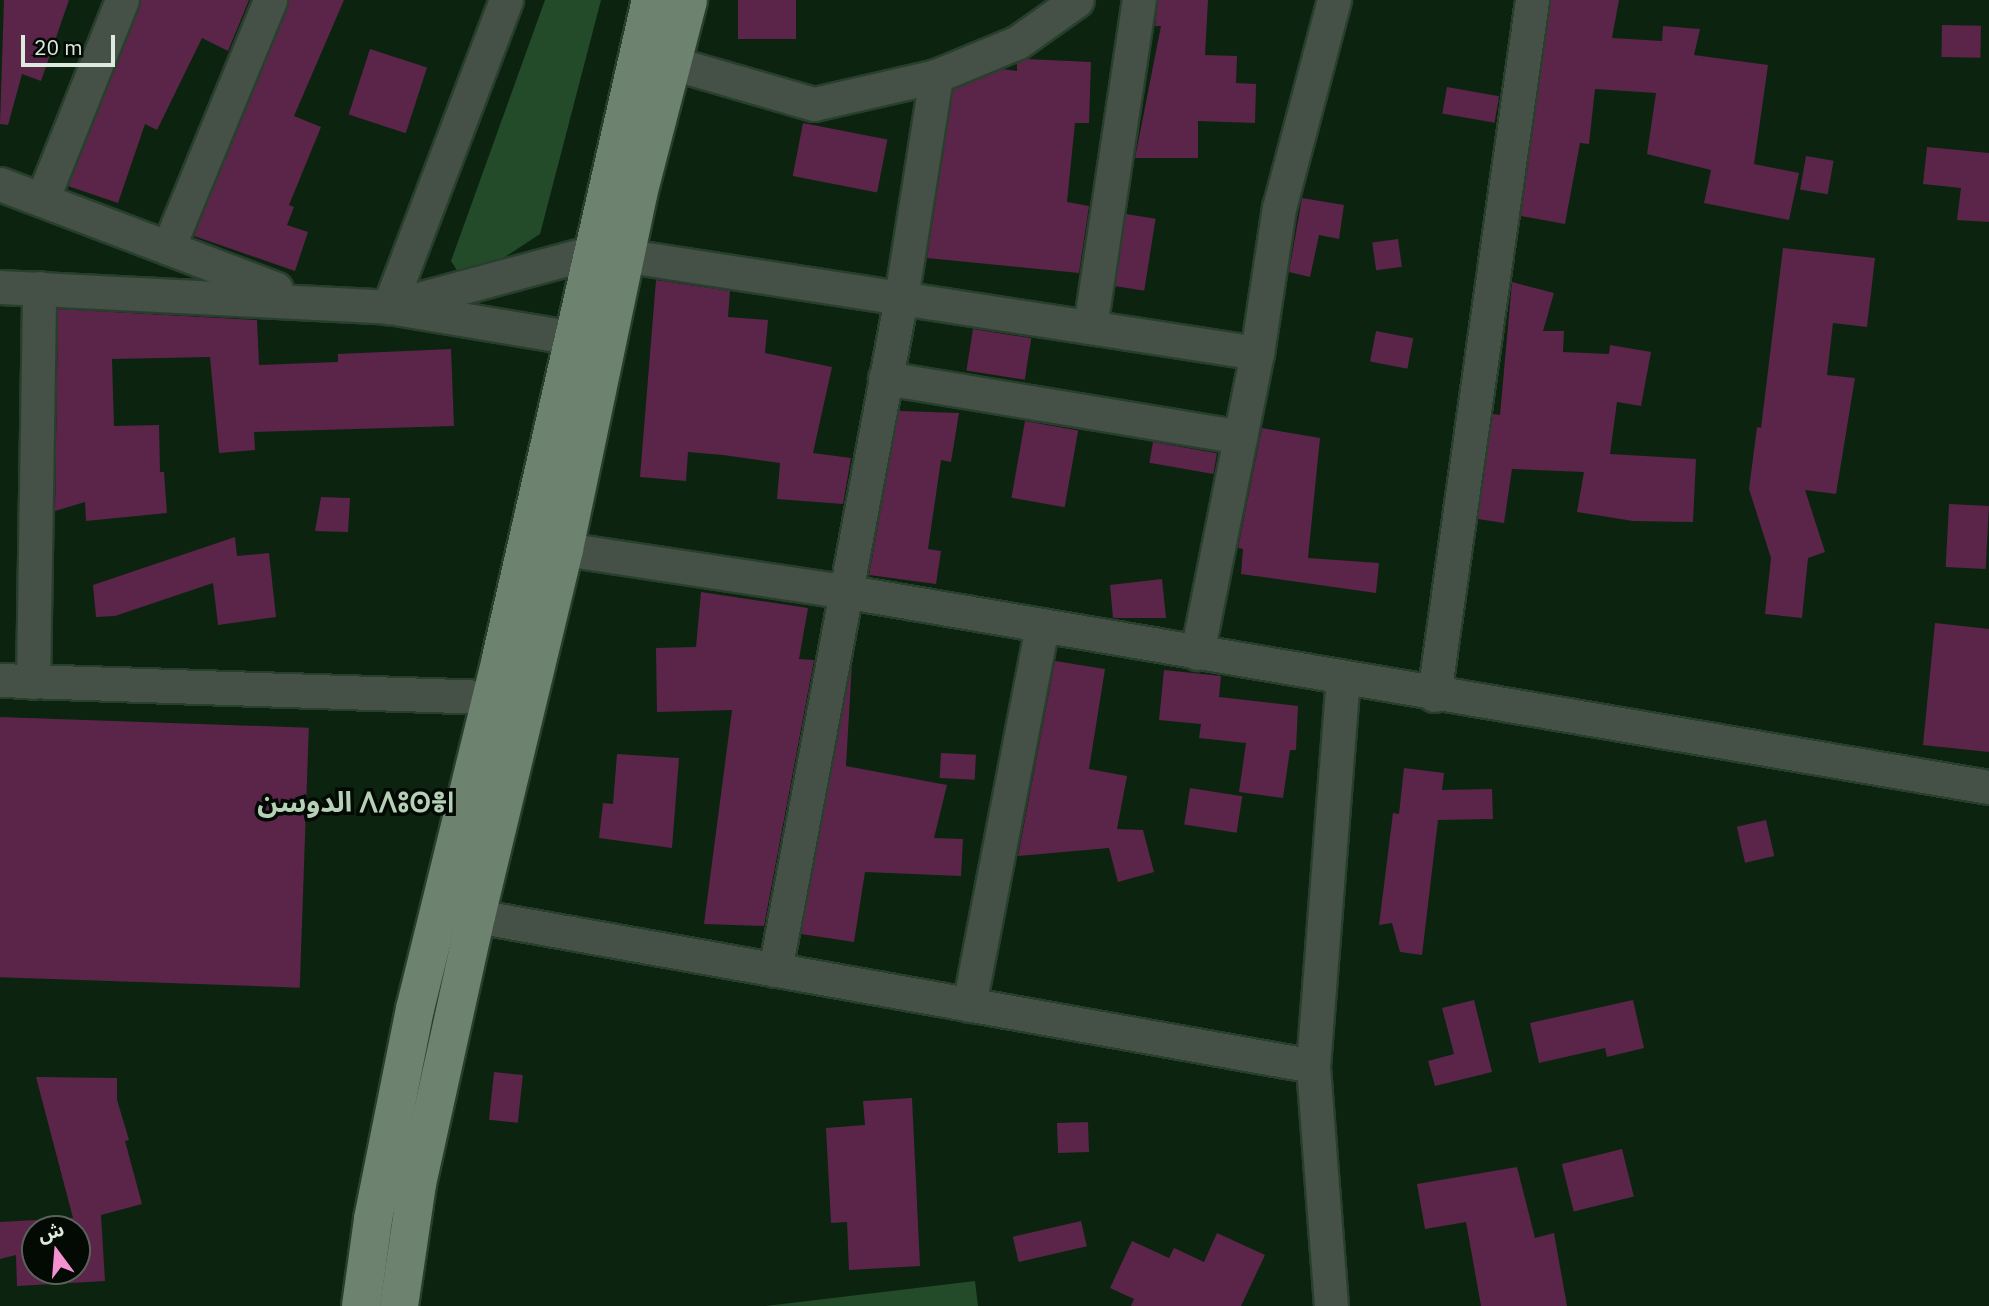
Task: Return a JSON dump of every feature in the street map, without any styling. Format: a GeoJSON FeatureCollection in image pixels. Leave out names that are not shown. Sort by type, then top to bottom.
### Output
{"type":"FeatureCollection","features":[{"type":"Feature","properties":{"kind":"main road"},"geometry":{"type":"LineString","coordinates":[[399,1306],[417,1184],[476,916],[564,549],[651,0]]}},
{"type":"Feature","properties":{"kind":"main road"},"geometry":{"type":"LineString","coordinates":[[361,1306],[373,1219],[415,1009],[575,338],[610,253],[672,63],[688,0]]}},
{"type":"Feature","properties":{"kind":"street"},"geometry":{"type":"LineString","coordinates":[[42,200],[122,0]]}},
{"type":"Feature","properties":{"kind":"street"},"geometry":{"type":"LineString","coordinates":[[168,248],[270,0]]}},
{"type":"Feature","properties":{"kind":"street"},"geometry":{"type":"LineString","coordinates":[[389,307],[506,0]]}},
{"type":"Feature","properties":{"kind":"street"},"geometry":{"type":"LineString","coordinates":[[672,63],[814,104],[936,76],[1018,42],[1077,0]]}},
{"type":"Feature","properties":{"kind":"street"},"geometry":{"type":"LineString","coordinates":[[1090,327],[1139,0]]}},
{"type":"Feature","properties":{"kind":"street"},"geometry":{"type":"LineString","coordinates":[[1197,653],[1257,353],[1279,208],[1335,0]]}},
{"type":"Feature","properties":{"kind":"street"},"geometry":{"type":"LineString","coordinates":[[1434,695],[1532,0]]}},
{"type":"Feature","properties":{"kind":"street"},"geometry":{"type":"LineString","coordinates":[[775,970],[843,591],[901,299],[936,76]]}},
{"type":"Feature","properties":{"kind":"street"},"geometry":{"type":"LineString","coordinates":[[0,184],[305,300]]}},
{"type":"Feature","properties":{"kind":"street"},"geometry":{"type":"LineString","coordinates":[[389,307],[610,253],[1257,353]]}},
{"type":"Feature","properties":{"kind":"street"},"geometry":{"type":"LineString","coordinates":[[0,287],[305,300],[389,307],[575,338]]}},
{"type":"Feature","properties":{"kind":"street"},"geometry":{"type":"LineString","coordinates":[[33,681],[39,288]]}},
{"type":"Feature","properties":{"kind":"street"},"geometry":{"type":"LineString","coordinates":[[885,378],[1240,437]]}},
{"type":"Feature","properties":{"kind":"street"},"geometry":{"type":"LineString","coordinates":[[564,549],[843,591],[1434,695],[1989,787]]}},
{"type":"Feature","properties":{"kind":"street"},"geometry":{"type":"LineString","coordinates":[[969,1005],[1042,626]]}},
{"type":"Feature","properties":{"kind":"street"},"geometry":{"type":"LineString","coordinates":[[1331,1306],[1313,1066],[1343,679]]}},
{"type":"Feature","properties":{"kind":"street"},"geometry":{"type":"LineString","coordinates":[[0,680],[489,696]]}},
{"type":"Feature","properties":{"kind":"street"},"geometry":{"type":"LineString","coordinates":[[476,916],[1313,1066]]}},
{"type":"Feature","properties":{"kind":"green space"},"geometry":{"type":"Polygon","coordinates":[[[545,0],[601,0],[540,234],[488,268],[458,272],[451,261],[545,0]]]}},
{"type":"Feature","properties":{"kind":"green space"},"geometry":{"type":"Polygon","coordinates":[[[975,1281],[978,1306],[766,1306],[975,1281]]]}},
{"type":"Feature","properties":{"kind":"building"},"geometry":{"type":"Polygon","coordinates":[[[4,0],[69,0],[41,81],[22,74],[8,125],[0,124],[4,0]]]}},
{"type":"Feature","properties":{"kind":"building"},"geometry":{"type":"Polygon","coordinates":[[[141,0],[249,0],[228,51],[202,38],[157,130],[145,124],[118,203],[68,186],[141,0]]]}},
{"type":"Feature","properties":{"kind":"building"},"geometry":{"type":"Polygon","coordinates":[[[289,0],[344,0],[294,116],[321,127],[289,205],[294,207],[287,225],[308,232],[295,271],[194,236],[289,0]]]}},
{"type":"Feature","properties":{"kind":"building"},"geometry":{"type":"Polygon","coordinates":[[[738,0],[796,0],[796,39],[738,39],[738,0]]]}},
{"type":"Feature","properties":{"kind":"building"},"geometry":{"type":"Polygon","coordinates":[[[1158,0],[1208,0],[1205,55],[1237,56],[1236,83],[1256,84],[1255,123],[1198,121],[1198,158],[1135,158],[1161,26],[1155,26],[1158,0]]]}},
{"type":"Feature","properties":{"kind":"building"},"geometry":{"type":"Polygon","coordinates":[[[1551,0],[1619,0],[1612,38],[1662,41],[1663,26],[1700,29],[1694,55],[1768,65],[1754,164],[1799,173],[1789,220],[1704,203],[1711,170],[1647,154],[1656,93],[1595,89],[1589,144],[1580,143],[1565,224],[1521,216],[1551,0]]]}},
{"type":"Feature","properties":{"kind":"building"},"geometry":{"type":"Polygon","coordinates":[[[1942,25],[1981,26],[1980,58],[1941,57],[1942,25]]]}},
{"type":"Feature","properties":{"kind":"building"},"geometry":{"type":"Polygon","coordinates":[[[370,49],[427,68],[406,133],[349,115],[370,49]]]}},
{"type":"Feature","properties":{"kind":"building"},"geometry":{"type":"Polygon","coordinates":[[[1026,59],[1091,62],[1089,123],[1075,123],[1067,202],[1089,206],[1079,273],[927,258],[953,90],[1002,69],[1017,71],[1017,63],[1026,59]]]}},
{"type":"Feature","properties":{"kind":"building"},"geometry":{"type":"Polygon","coordinates":[[[1447,87],[1499,96],[1495,123],[1442,114],[1447,87]]]}},
{"type":"Feature","properties":{"kind":"building"},"geometry":{"type":"Polygon","coordinates":[[[803,123],[887,139],[877,192],[793,176],[803,123]]]}},
{"type":"Feature","properties":{"kind":"building"},"geometry":{"type":"Polygon","coordinates":[[[1927,147],[1989,153],[1989,222],[1957,220],[1961,188],[1923,184],[1927,147]]]}},
{"type":"Feature","properties":{"kind":"building"},"geometry":{"type":"Polygon","coordinates":[[[1806,156],[1834,161],[1828,194],[1800,189],[1806,156]]]}},
{"type":"Feature","properties":{"kind":"building"},"geometry":{"type":"Polygon","coordinates":[[[1302,198],[1344,205],[1339,239],[1319,235],[1310,277],[1289,272],[1302,198]]]}},
{"type":"Feature","properties":{"kind":"building"},"geometry":{"type":"Polygon","coordinates":[[[1126,214],[1156,219],[1144,291],[1115,286],[1126,214]]]}},
{"type":"Feature","properties":{"kind":"building"},"geometry":{"type":"Polygon","coordinates":[[[1398,239],[1402,267],[1376,270],[1372,243],[1398,239]]]}},
{"type":"Feature","properties":{"kind":"building"},"geometry":{"type":"Polygon","coordinates":[[[1783,248],[1875,258],[1867,327],[1833,323],[1827,375],[1855,378],[1836,494],[1805,490],[1825,552],[1808,558],[1802,618],[1765,614],[1771,558],[1749,489],[1757,427],[1761,428],[1783,248]]]}},
{"type":"Feature","properties":{"kind":"building"},"geometry":{"type":"Polygon","coordinates":[[[656,280],[730,291],[728,317],[768,320],[765,353],[832,367],[813,453],[851,458],[843,504],[777,499],[780,463],[723,455],[688,452],[686,481],[640,477],[656,280]]]}},
{"type":"Feature","properties":{"kind":"building"},"geometry":{"type":"Polygon","coordinates":[[[1512,282],[1554,293],[1543,331],[1564,331],[1563,352],[1609,354],[1610,345],[1651,352],[1641,406],[1617,402],[1610,454],[1696,459],[1693,522],[1633,521],[1577,512],[1584,472],[1512,469],[1504,523],[1478,519],[1493,414],[1500,415],[1512,282]]]}},
{"type":"Feature","properties":{"kind":"building"},"geometry":{"type":"Polygon","coordinates":[[[58,309],[257,320],[259,365],[338,362],[338,354],[451,349],[454,426],[254,432],[255,450],[219,453],[210,357],[112,359],[114,426],[159,425],[160,472],[164,472],[167,513],[86,521],[85,502],[55,511],[58,309]]]}},
{"type":"Feature","properties":{"kind":"building"},"geometry":{"type":"Polygon","coordinates":[[[973,329],[1031,338],[1025,380],[966,370],[973,329]]]}},
{"type":"Feature","properties":{"kind":"building"},"geometry":{"type":"Polygon","coordinates":[[[1376,331],[1413,338],[1407,369],[1370,361],[1376,331]]]}},
{"type":"Feature","properties":{"kind":"building"},"geometry":{"type":"Polygon","coordinates":[[[899,411],[959,413],[951,462],[941,460],[928,549],[941,551],[936,584],[869,575],[899,411]]]}},
{"type":"Feature","properties":{"kind":"building"},"geometry":{"type":"Polygon","coordinates":[[[1025,421],[1078,430],[1065,507],[1011,498],[1025,421]]]}},
{"type":"Feature","properties":{"kind":"building"},"geometry":{"type":"Polygon","coordinates":[[[1262,428],[1320,438],[1308,558],[1379,563],[1376,593],[1241,574],[1243,549],[1238,548],[1262,428]]]}},
{"type":"Feature","properties":{"kind":"building"},"geometry":{"type":"Polygon","coordinates":[[[1153,442],[1217,453],[1213,474],[1149,463],[1153,442]]]}},
{"type":"Feature","properties":{"kind":"building"},"geometry":{"type":"Polygon","coordinates":[[[321,497],[350,498],[348,532],[315,531],[321,497]]]}},
{"type":"Feature","properties":{"kind":"building"},"geometry":{"type":"Polygon","coordinates":[[[1949,504],[1989,506],[1986,569],[1946,567],[1949,504]]]}},
{"type":"Feature","properties":{"kind":"building"},"geometry":{"type":"Polygon","coordinates":[[[235,537],[237,556],[269,553],[276,617],[218,625],[213,583],[115,616],[96,617],[93,585],[235,537]]]}},
{"type":"Feature","properties":{"kind":"building"},"geometry":{"type":"Polygon","coordinates":[[[1162,579],[1166,618],[1113,618],[1110,585],[1162,579]]]}},
{"type":"Feature","properties":{"kind":"building"},"geometry":{"type":"Polygon","coordinates":[[[701,592],[808,608],[799,659],[814,660],[764,926],[704,924],[732,710],[657,712],[656,648],[696,647],[701,592]]]}},
{"type":"Feature","properties":{"kind":"building"},"geometry":{"type":"Polygon","coordinates":[[[1935,623],[1989,629],[1989,752],[1923,745],[1935,623]]]}},
{"type":"Feature","properties":{"kind":"building"},"geometry":{"type":"Polygon","coordinates":[[[1055,661],[1105,669],[1089,769],[1127,776],[1117,829],[1143,830],[1154,872],[1118,882],[1109,848],[1018,856],[1055,661]]]}},
{"type":"Feature","properties":{"kind":"building"},"geometry":{"type":"Polygon","coordinates":[[[852,663],[846,766],[947,785],[934,838],[963,839],[961,876],[865,872],[854,942],[801,934],[852,663]]]}},
{"type":"Feature","properties":{"kind":"building"},"geometry":{"type":"Polygon","coordinates":[[[1164,670],[1221,676],[1219,697],[1298,706],[1296,750],[1290,750],[1283,798],[1239,792],[1246,743],[1199,738],[1201,724],[1159,720],[1164,670]]]}},
{"type":"Feature","properties":{"kind":"building"},"geometry":{"type":"Polygon","coordinates":[[[0,717],[309,728],[300,988],[0,977],[0,717]]]}},
{"type":"Feature","properties":{"kind":"building"},"geometry":{"type":"Polygon","coordinates":[[[941,753],[976,755],[975,780],[940,778],[941,753]]]}},
{"type":"Feature","properties":{"kind":"building"},"geometry":{"type":"Polygon","coordinates":[[[617,754],[679,758],[672,848],[599,838],[603,803],[613,804],[617,754]]]}},
{"type":"Feature","properties":{"kind":"building"},"geometry":{"type":"Polygon","coordinates":[[[1404,768],[1444,773],[1442,790],[1492,789],[1493,819],[1438,820],[1422,955],[1400,952],[1392,923],[1379,925],[1393,813],[1399,814],[1404,768]]]}},
{"type":"Feature","properties":{"kind":"building"},"geometry":{"type":"Polygon","coordinates":[[[1190,788],[1242,796],[1237,833],[1184,825],[1190,788]]]}},
{"type":"Feature","properties":{"kind":"building"},"geometry":{"type":"Polygon","coordinates":[[[1766,820],[1774,856],[1745,863],[1737,827],[1766,820]]]}},
{"type":"Feature","properties":{"kind":"building"},"geometry":{"type":"Polygon","coordinates":[[[1474,1000],[1492,1072],[1435,1086],[1428,1061],[1454,1054],[1442,1008],[1474,1000]]]}},
{"type":"Feature","properties":{"kind":"building"},"geometry":{"type":"Polygon","coordinates":[[[1633,1000],[1644,1048],[1607,1057],[1605,1048],[1539,1063],[1530,1023],[1633,1000]]]}},
{"type":"Feature","properties":{"kind":"building"},"geometry":{"type":"Polygon","coordinates":[[[494,1072],[523,1075],[518,1123],[489,1120],[494,1072]]]}},
{"type":"Feature","properties":{"kind":"building"},"geometry":{"type":"Polygon","coordinates":[[[36,1077],[117,1078],[117,1100],[129,1140],[125,1141],[142,1204],[101,1215],[105,1281],[91,1282],[91,1215],[72,1215],[36,1077]]]}},
{"type":"Feature","properties":{"kind":"building"},"geometry":{"type":"Polygon","coordinates":[[[912,1098],[920,1266],[849,1270],[847,1222],[831,1223],[826,1128],[865,1125],[863,1101],[912,1098]]]}},
{"type":"Feature","properties":{"kind":"building"},"geometry":{"type":"Polygon","coordinates":[[[1088,1122],[1089,1152],[1058,1153],[1057,1123],[1088,1122]]]}},
{"type":"Feature","properties":{"kind":"building"},"geometry":{"type":"Polygon","coordinates":[[[1622,1149],[1634,1197],[1574,1212],[1562,1164],[1622,1149]]]}},
{"type":"Feature","properties":{"kind":"building"},"geometry":{"type":"Polygon","coordinates":[[[1517,1167],[1535,1238],[1554,1233],[1567,1306],[1481,1306],[1466,1222],[1425,1229],[1417,1184],[1517,1167]]]}},
{"type":"Feature","properties":{"kind":"building"},"geometry":{"type":"Polygon","coordinates":[[[21,1221],[21,1285],[35,1285],[17,1286],[16,1255],[0,1259],[0,1222],[21,1221]]]}},
{"type":"Feature","properties":{"kind":"building"},"geometry":{"type":"Polygon","coordinates":[[[1081,1221],[1087,1246],[1019,1262],[1013,1237],[1081,1221]]]}},
{"type":"Feature","properties":{"kind":"building"},"geometry":{"type":"Polygon","coordinates":[[[1217,1233],[1265,1255],[1241,1306],[1131,1306],[1134,1299],[1110,1288],[1132,1241],[1169,1258],[1174,1248],[1204,1262],[1217,1233]]]}},
{"type":"Feature","properties":{"kind":"district","name":"الدوسن ⴷⴷⵓⵙⴻⵏ"},"geometry":{"type":"Point","coordinates":[356,802]}}]}
